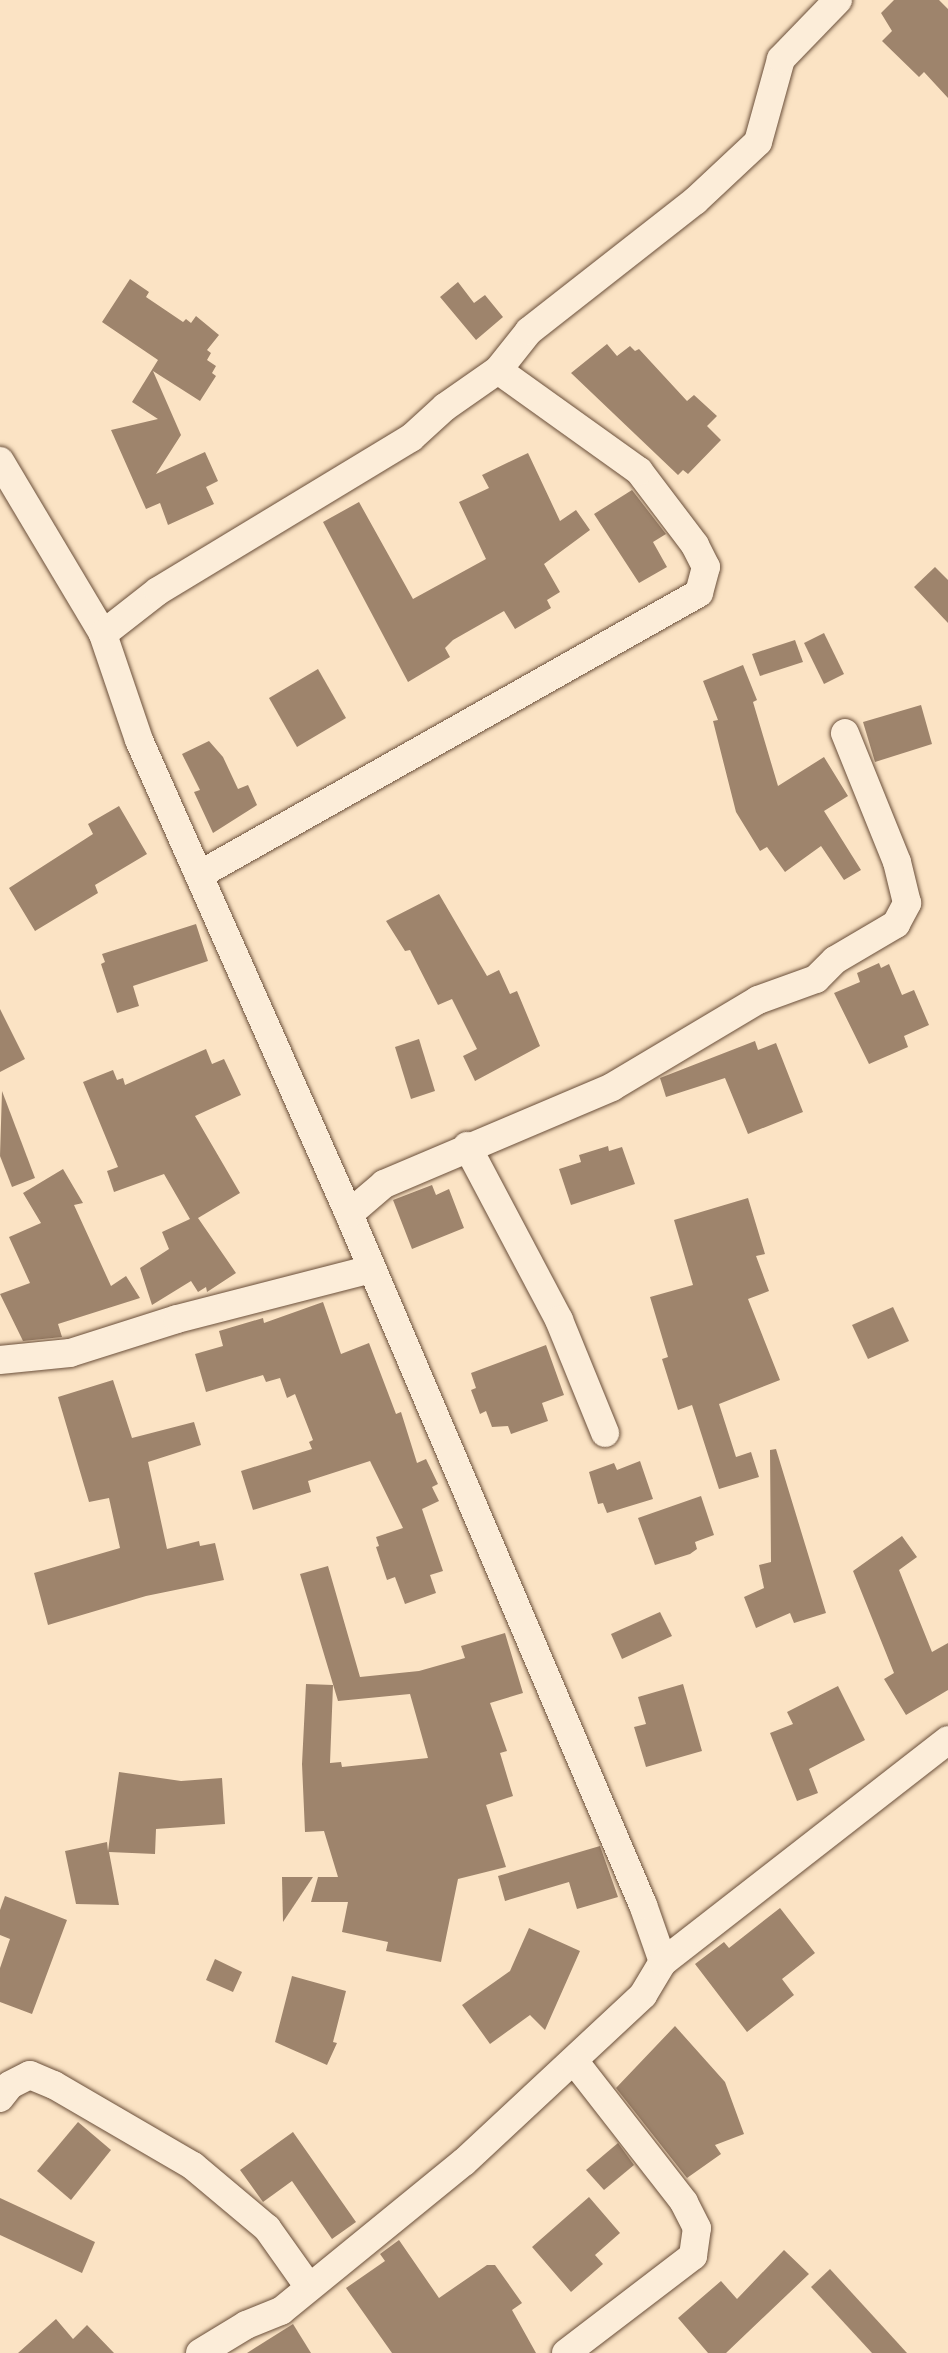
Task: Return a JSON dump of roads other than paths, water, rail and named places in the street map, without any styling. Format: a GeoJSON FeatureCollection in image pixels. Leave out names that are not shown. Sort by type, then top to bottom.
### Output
{"type":"FeatureCollection","features":[{"type":"Feature","properties":{"kind":"street"},"geometry":{"type":"LineString","coordinates":[[103,634],[158,591],[411,438],[445,407],[498,370],[529,331],[695,201],[758,142],[781,59],[838,0]]}},
{"type":"Feature","properties":{"kind":"street"},"geometry":{"type":"LineString","coordinates":[[199,875],[699,593],[706,567],[694,545],[639,471],[498,370]]}},
{"type":"Feature","properties":{"kind":"street"},"geometry":{"type":"LineString","coordinates":[[0,461],[103,634],[139,740],[349,1214],[643,1905],[663,1962]]}},
{"type":"Feature","properties":{"kind":"street"},"geometry":{"type":"LineString","coordinates":[[349,1214],[384,1184],[466,1146],[575,1106],[612,1087],[758,1000],[816,979],[835,960],[896,924],[907,903],[897,862],[844,734]]}},
{"type":"Feature","properties":{"kind":"street"},"geometry":{"type":"LineString","coordinates":[[466,1146],[559,1320],[605,1432]]}},
{"type":"Feature","properties":{"kind":"street"},"geometry":{"type":"LineString","coordinates":[[0,1360],[70,1353],[177,1318],[372,1269]]}},
{"type":"Feature","properties":{"kind":"street"},"geometry":{"type":"LineString","coordinates":[[201,2353],[246,2325],[281,2311],[308,2286],[465,2162],[643,1995],[663,1962],[948,1740]]}},
{"type":"Feature","properties":{"kind":"street"},"geometry":{"type":"LineString","coordinates":[[566,2353],[693,2256],[697,2228],[684,2202],[574,2062]]}},
{"type":"Feature","properties":{"kind":"street"},"geometry":{"type":"LineString","coordinates":[[0,2098],[10,2085],[30,2075],[54,2085],[193,2166],[267,2228],[308,2286]]}}]}
